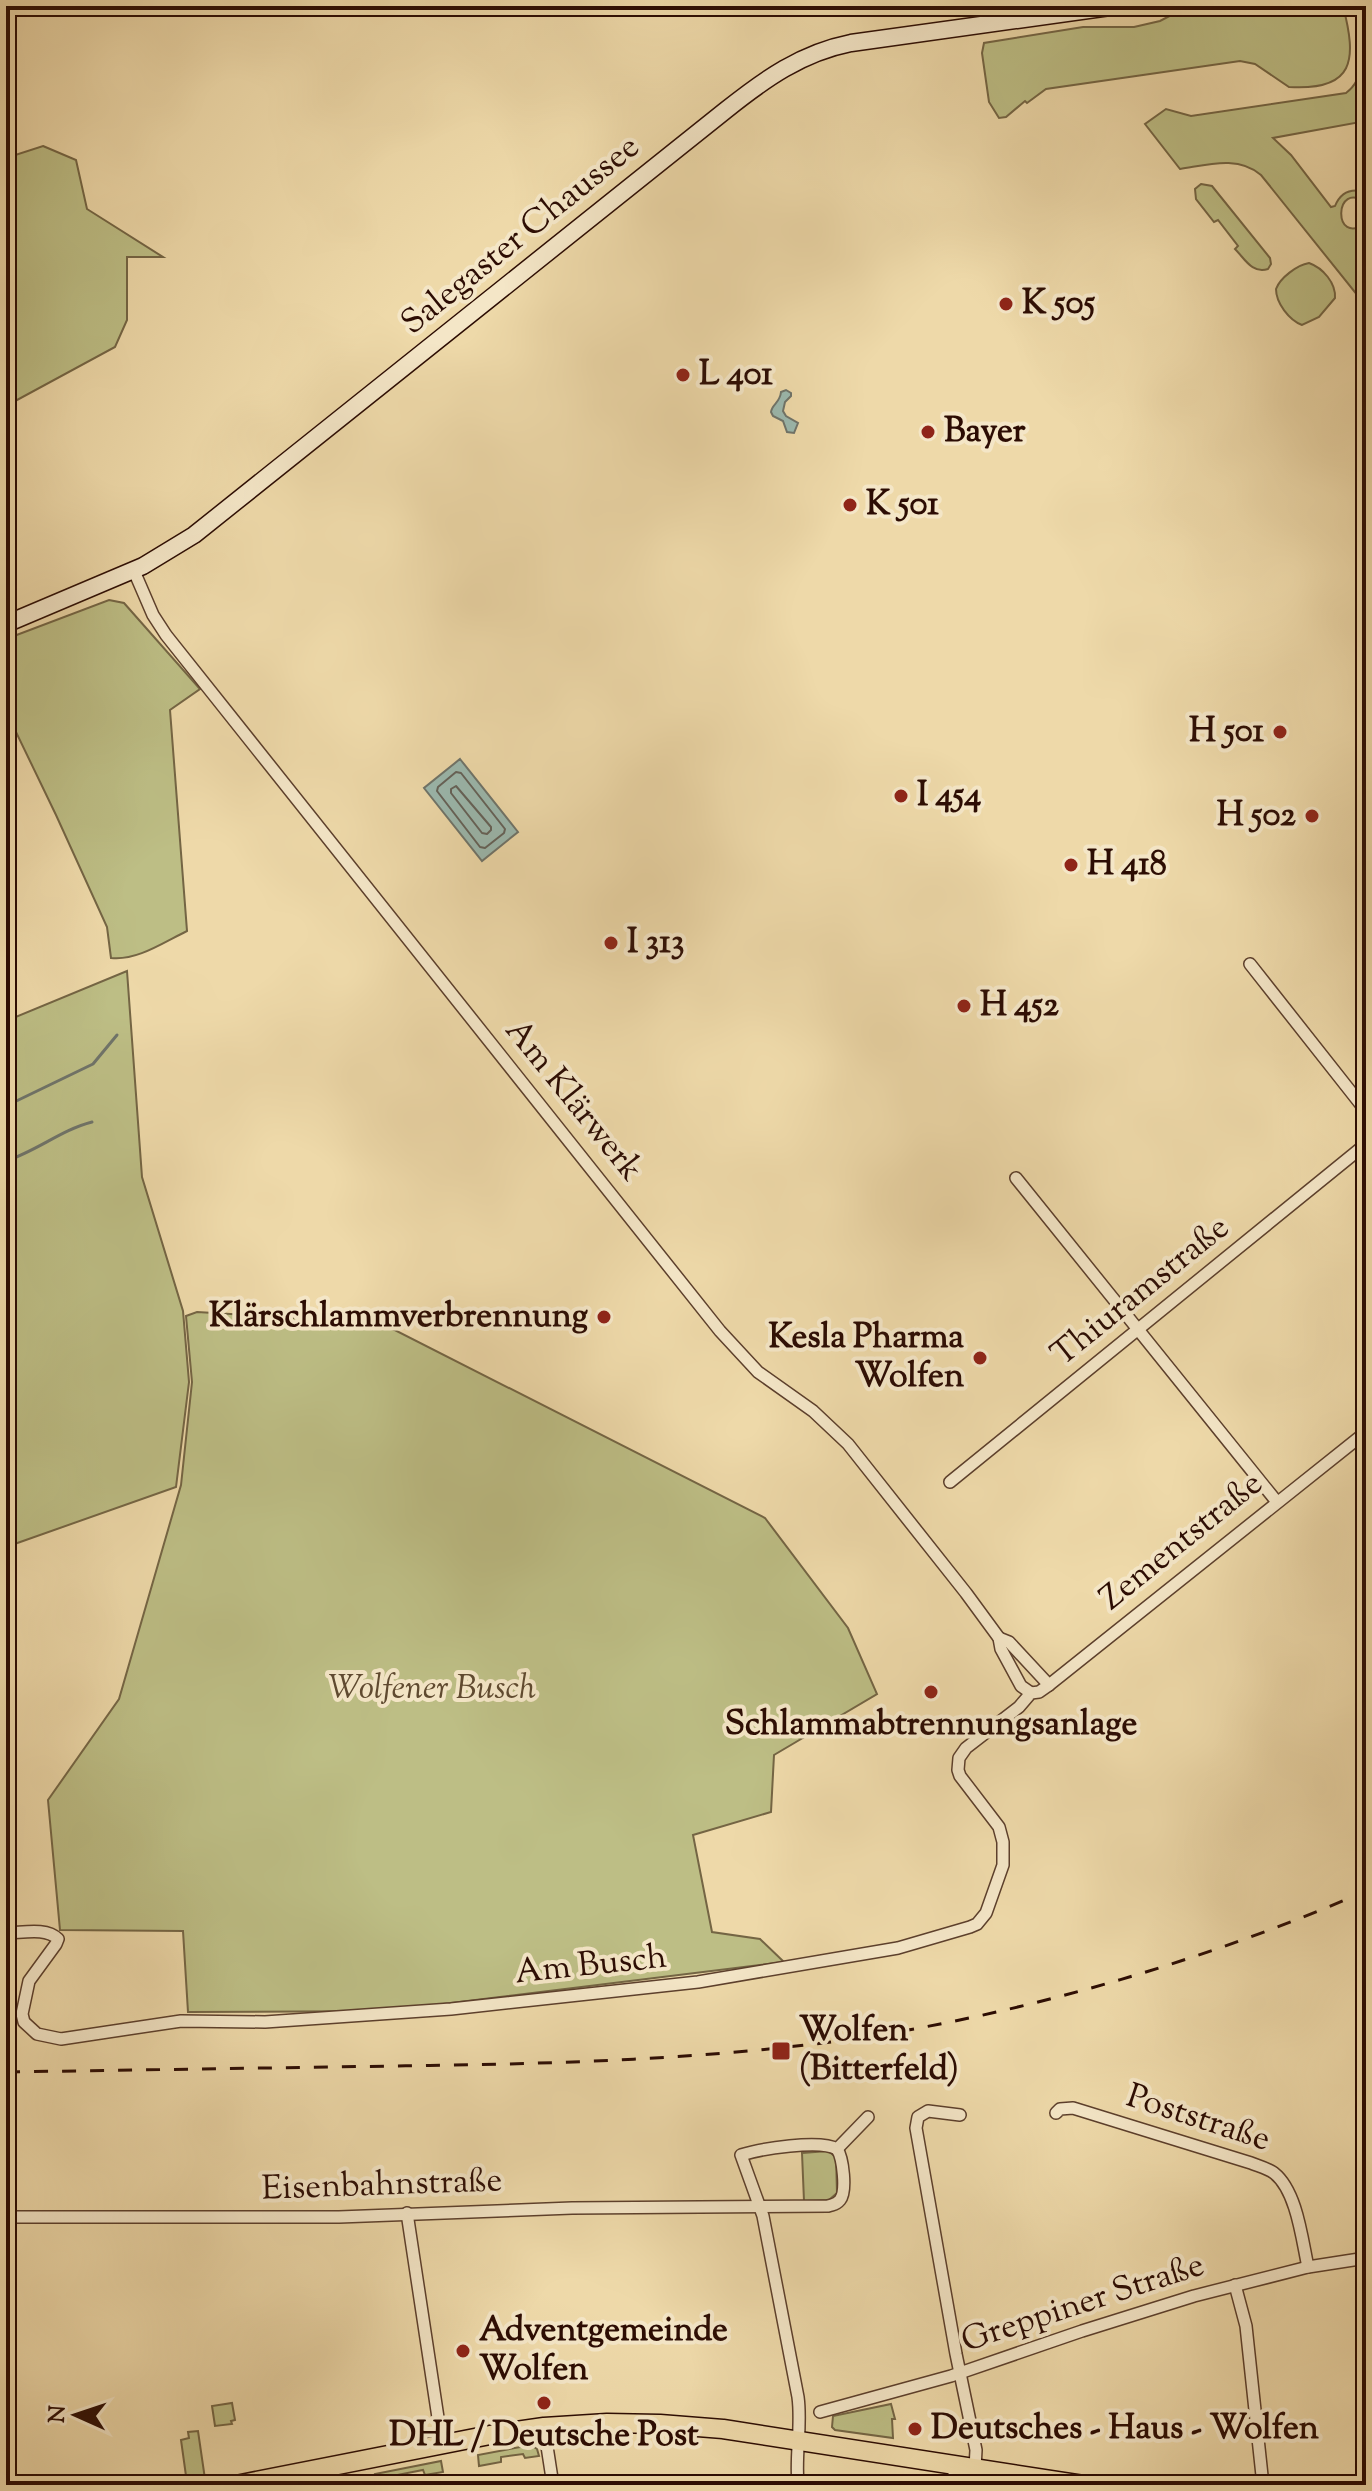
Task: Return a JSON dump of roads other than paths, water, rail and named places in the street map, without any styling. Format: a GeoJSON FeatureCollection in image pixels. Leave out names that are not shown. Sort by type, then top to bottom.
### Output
{"type":"FeatureCollection","features":[{"type":"Feature","properties":{"kind":"main road","name":"Salegaster Chaussee"},"geometry":{"type":"LineString","coordinates":[[6,624],[134,571],[168,553],[783,68],[815,53],[851,43],[1117,6]]}},
{"type":"Feature","properties":{"kind":"main road"},"geometry":{"type":"LineString","coordinates":[[236,2485],[323,2476],[442,2444],[544,2427],[607,2423],[674,2424],[799,2440],[1083,2485]]}},
{"type":"Feature","properties":{"kind":"street","name":"Am Klärwerk"},"geometry":{"type":"LineString","coordinates":[[134,571],[153,615],[166,635],[720,1331],[758,1372],[813,1411],[840,1435],[966,1593],[999,1638],[1001,1649],[1021,1686],[1031,1693]]}},
{"type":"Feature","properties":{"kind":"street"},"geometry":{"type":"LineString","coordinates":[[1250,964],[1366,1111]]}},
{"type":"Feature","properties":{"kind":"street","name":"Thiuramstraße"},"geometry":{"type":"LineString","coordinates":[[950,1482],[1366,1144]]}},
{"type":"Feature","properties":{"kind":"street"},"geometry":{"type":"LineString","coordinates":[[1016,1178],[1277,1502]]}},
{"type":"Feature","properties":{"kind":"street","name":"Zementstraße"},"geometry":{"type":"LineString","coordinates":[[1031,1693],[1049,1685],[1366,1432]]}},
{"type":"Feature","properties":{"kind":"street","name":"Am Klärwerk"},"geometry":{"type":"LineString","coordinates":[[999,1638],[1009,1642],[1049,1685]]}},
{"type":"Feature","properties":{"kind":"street","name":"Am Busch"},"geometry":{"type":"LineString","coordinates":[[6,1933],[43,1932],[56,1937],[56,1944],[29,1981],[22,2014],[24,2022],[37,2034],[61,2039],[181,2021],[265,2022],[436,2010],[667,1986],[898,1948],[970,1927],[986,1913],[1003,1865],[1003,1842],[995,1821],[964,1782],[958,1763],[966,1748],[1019,1707],[1031,1693]]}},
{"type":"Feature","properties":{"kind":"street","name":"Poststraße"},"geometry":{"type":"LineString","coordinates":[[1056,2113],[1060,2109],[1073,2108],[1273,2172],[1280,2179],[1298,2218],[1308,2267]]}},
{"type":"Feature","properties":{"kind":"street"},"geometry":{"type":"LineString","coordinates":[[960,2115],[935,2111],[923,2113],[918,2117],[916,2128],[976,2450],[975,2468]]}},
{"type":"Feature","properties":{"kind":"street"},"geometry":{"type":"LineString","coordinates":[[798,2485],[798,2397],[760,2206],[741,2155],[790,2147],[829,2145],[837,2149],[868,2117]]}},
{"type":"Feature","properties":{"kind":"street","name":"Eisenbahnstraße"},"geometry":{"type":"LineString","coordinates":[[6,2217],[292,2217],[828,2206],[835,2204],[843,2192],[842,2158],[837,2149]]}},
{"type":"Feature","properties":{"kind":"street"},"geometry":{"type":"LineString","coordinates":[[407,2213],[442,2444]]}},
{"type":"Feature","properties":{"kind":"street","name":"Greppiner Straße"},"geometry":{"type":"LineString","coordinates":[[820,2412],[891,2391],[905,2390],[1082,2331],[1235,2285],[1308,2267],[1366,2258]]}},
{"type":"Feature","properties":{"kind":"street"},"geometry":{"type":"LineString","coordinates":[[1235,2285],[1246,2326],[1263,2485]]}},
{"type":"Feature","properties":{"kind":"street"},"geometry":{"type":"LineString","coordinates":[[544,2427],[553,2485]]}},
{"type":"Feature","properties":{"kind":"street"},"geometry":{"type":"LineString","coordinates":[[953,2485],[955,2465]]}},
{"type":"Feature","properties":{"kind":"water"},"geometry":{"type":"Polygon","coordinates":[[[786,390],[791,396],[785,402],[783,411],[798,423],[794,433],[787,432],[783,421],[771,412],[781,392],[786,390]]]}},
{"type":"Feature","properties":{"kind":"water"},"geometry":{"type":"Polygon","coordinates":[[[460,759],[518,832],[482,861],[424,788],[460,759]]]}},
{"type":"Feature","properties":{"kind":"waterway"},"geometry":{"type":"LineString","coordinates":[[6,1106],[93,1064],[117,1035]]}},
{"type":"Feature","properties":{"kind":"waterway"},"geometry":{"type":"LineString","coordinates":[[6,1161],[92,1122]]}},
{"type":"Feature","properties":{"kind":"railway"},"geometry":{"type":"LineString","coordinates":[[6,2072],[567,2062],[739,2052],[853,2039],[983,2015],[1114,1982],[1243,1940],[1366,1891]]}},
{"type":"Feature","properties":{"kind":"place","name":"K 505"},"geometry":{"type":"Point","coordinates":[1006,304]}},
{"type":"Feature","properties":{"kind":"place","name":"L 401"},"geometry":{"type":"Point","coordinates":[683,375]}},
{"type":"Feature","properties":{"kind":"place","name":"Bayer"},"geometry":{"type":"Point","coordinates":[928,432]}},
{"type":"Feature","properties":{"kind":"place","name":"K 501"},"geometry":{"type":"Point","coordinates":[850,505]}},
{"type":"Feature","properties":{"kind":"place","name":"H 501"},"geometry":{"type":"Point","coordinates":[1280,732]}},
{"type":"Feature","properties":{"kind":"place","name":"I 454"},"geometry":{"type":"Point","coordinates":[901,796]}},
{"type":"Feature","properties":{"kind":"place","name":"H 502"},"geometry":{"type":"Point","coordinates":[1312,816]}},
{"type":"Feature","properties":{"kind":"place","name":"H 418"},"geometry":{"type":"Point","coordinates":[1071,865]}},
{"type":"Feature","properties":{"kind":"place","name":"I 313"},"geometry":{"type":"Point","coordinates":[611,943]}},
{"type":"Feature","properties":{"kind":"place","name":"H 452"},"geometry":{"type":"Point","coordinates":[964,1006]}},
{"type":"Feature","properties":{"kind":"place","name":"Klärschlammverbrennung"},"geometry":{"type":"Point","coordinates":[604,1317]}},
{"type":"Feature","properties":{"kind":"place","name":"Kesla Pharma Wolfen"},"geometry":{"type":"Point","coordinates":[980,1358]}},
{"type":"Feature","properties":{"kind":"place","name":"Schlammabtrennungsanlage"},"geometry":{"type":"Point","coordinates":[931,1692]}},
{"type":"Feature","properties":{"kind":"place","name":"Wolfen (Bitterfeld)"},"geometry":{"type":"Point","coordinates":[781,2051]}},
{"type":"Feature","properties":{"kind":"place","name":"Adventgemeinde Wolfen"},"geometry":{"type":"Point","coordinates":[463,2351]}},
{"type":"Feature","properties":{"kind":"place","name":"DHL / Deutsche Post"},"geometry":{"type":"Point","coordinates":[544,2403]}},
{"type":"Feature","properties":{"kind":"place","name":"Deutsches - Haus - Wolfen"},"geometry":{"type":"Point","coordinates":[915,2429]}},
{"type":"Feature","properties":{"kind":"park label","name":"Wolfener Busch"},"geometry":{"type":"Point","coordinates":[432,1689]}}]}
